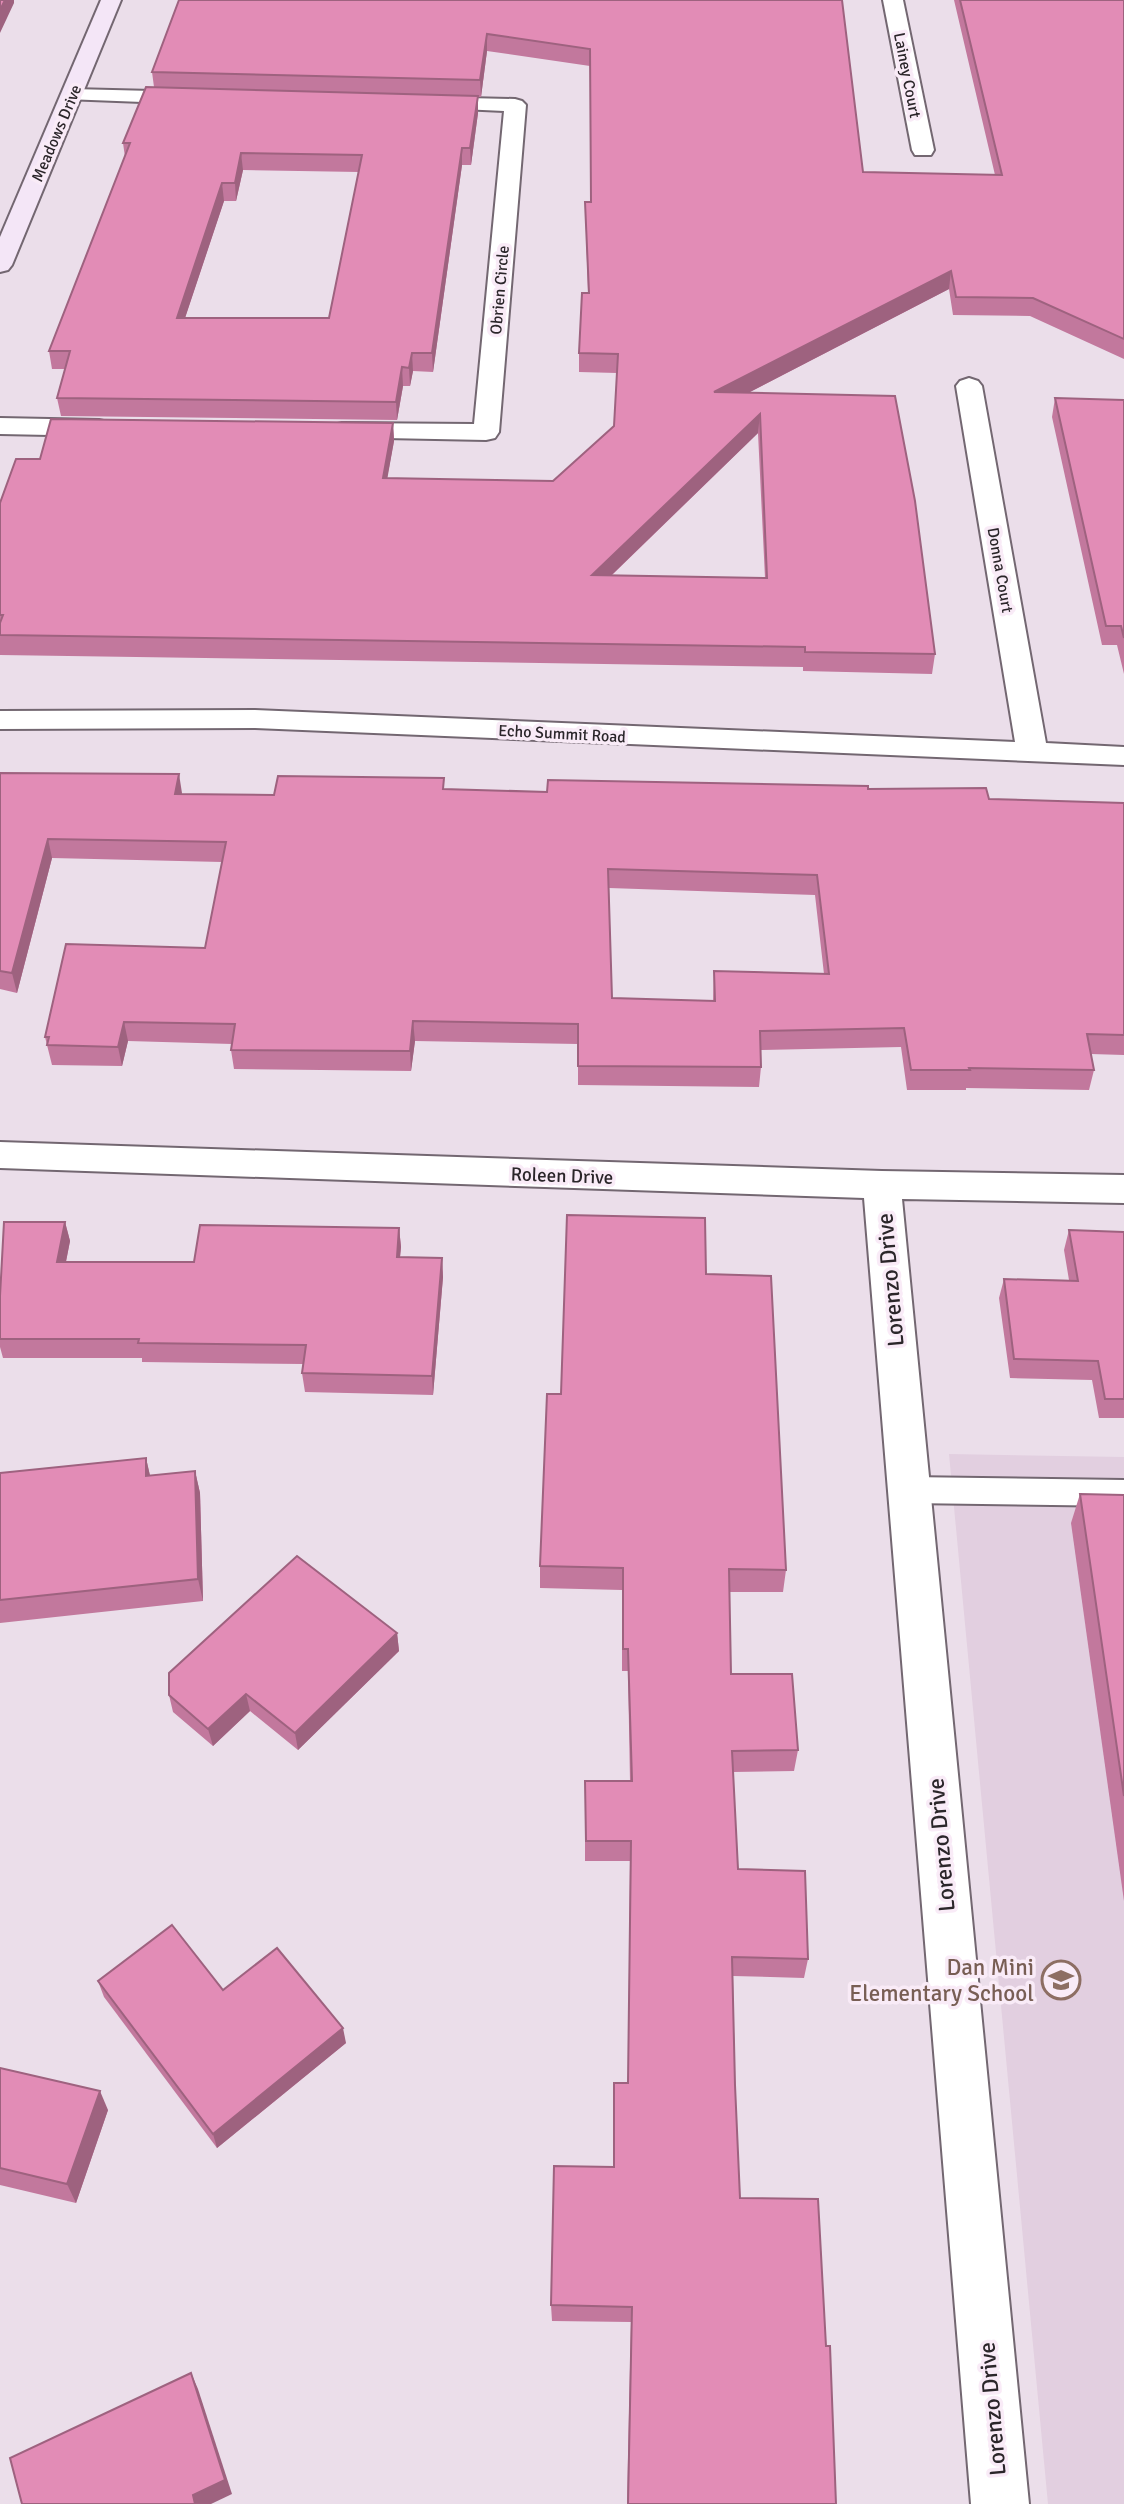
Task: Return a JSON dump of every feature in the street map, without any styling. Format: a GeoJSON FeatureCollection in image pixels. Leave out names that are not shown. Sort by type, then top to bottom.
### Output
{"type":"FeatureCollection","features":[{"type":"Feature","properties":{"kind":"street","name":"Meadows Drive"},"geometry":{"type":"LineString","coordinates":[[0,265],[111,0]]}},
{"type":"Feature","properties":{"kind":"street","name":"Lainey Court"},"geometry":{"type":"LineString","coordinates":[[894,0],[923,150]]}},
{"type":"Feature","properties":{"kind":"street"},"geometry":{"type":"LineString","coordinates":[[72,96],[210,99]]}},
{"type":"Feature","properties":{"kind":"street","name":"Obrien Circle"},"geometry":{"type":"LineString","coordinates":[[319,430],[486,432],[515,105],[404,103]]}},
{"type":"Feature","properties":{"kind":"street","name":"Donna Court"},"geometry":{"type":"LineString","coordinates":[[969,386],[1032,754]]}},
{"type":"Feature","properties":{"kind":"street"},"geometry":{"type":"LineString","coordinates":[[0,426],[125,428]]}},
{"type":"Feature","properties":{"kind":"street","name":"Echo Summit Road"},"geometry":{"type":"LineString","coordinates":[[0,720],[255,719],[1124,756]]}},
{"type":"Feature","properties":{"kind":"street","name":"Roleen Drive"},"geometry":{"type":"LineString","coordinates":[[0,1156],[882,1185],[1124,1189]]}},
{"type":"Feature","properties":{"kind":"street","name":"Lorenzo Drive"},"geometry":{"type":"LineString","coordinates":[[882,1185],[1000,2504]]}},
{"type":"Feature","properties":{"kind":"lane"},"geometry":{"type":"LineString","coordinates":[[909,1490],[1124,1493]]}},
{"type":"Feature","properties":{"kind":"shaded area","name":"Dan Mini Elementary School"},"geometry":{"type":"Polygon","coordinates":[[[949,1454],[1124,1457],[1124,2504],[1048,2504],[949,1454]]]}},
{"type":"Feature","properties":{"kind":"building"},"geometry":{"type":"Polygon","coordinates":[[[179,0],[842,0],[863,172],[1002,175],[960,0],[1124,0],[1124,339],[1033,298],[956,297],[951,271],[714,392],[895,396],[915,501],[935,654],[805,652],[805,647],[0,635],[3,615],[0,615],[0,503],[16,459],[40,459],[51,419],[393,423],[383,478],[553,481],[614,426],[618,354],[579,353],[582,293],[589,293],[585,202],[591,202],[590,49],[487,34],[480,80],[152,72],[179,0]],[[760,414],[592,575],[767,578],[760,414]]]}},
{"type":"Feature","properties":{"kind":"building"},"geometry":{"type":"Polygon","coordinates":[[[146,87],[478,96],[470,148],[462,148],[432,353],[412,353],[409,368],[402,367],[396,402],[57,398],[70,351],[49,351],[130,143],[123,143],[146,87]],[[241,153],[235,183],[222,183],[177,318],[329,318],[362,155],[241,153]]]}},
{"type":"Feature","properties":{"kind":"building"},"geometry":{"type":"Polygon","coordinates":[[[1055,398],[1124,400],[1124,638],[1121,626],[1106,626],[1055,398]]]}},
{"type":"Feature","properties":{"kind":"building"},"geometry":{"type":"Polygon","coordinates":[[[0,773],[179,774],[175,794],[274,795],[278,776],[444,778],[443,789],[547,792],[548,780],[868,786],[868,789],[986,788],[989,799],[1124,803],[1124,1035],[1087,1034],[1094,1070],[911,1070],[904,1028],[760,1031],[761,1067],[578,1066],[578,1024],[413,1021],[410,1051],[231,1050],[235,1024],[124,1022],[118,1047],[47,1045],[49,1037],[45,1037],[66,944],[205,948],[226,842],[48,839],[12,973],[0,971],[0,773]],[[608,869],[612,998],[715,1001],[714,971],[829,974],[817,875],[608,869]]]}},
{"type":"Feature","properties":{"kind":"building"},"geometry":{"type":"Polygon","coordinates":[[[567,1215],[705,1218],[706,1274],[771,1276],[786,1570],[729,1569],[731,1674],[792,1674],[798,1750],[732,1751],[738,1869],[805,1871],[808,1959],[732,1957],[740,2198],[818,2199],[826,2346],[830,2346],[836,2504],[628,2504],[632,2307],[551,2305],[554,2166],[614,2167],[614,2083],[628,2083],[631,1841],[586,1841],[585,1781],[632,1781],[628,1649],[623,1649],[623,1568],[540,1566],[547,1394],[561,1394],[567,1215]]]}},
{"type":"Feature","properties":{"kind":"building"},"geometry":{"type":"Polygon","coordinates":[[[4,1222],[65,1222],[57,1262],[194,1262],[200,1225],[399,1228],[397,1257],[442,1258],[432,1376],[302,1373],[306,1345],[138,1343],[139,1339],[0,1339],[4,1222]]]}},
{"type":"Feature","properties":{"kind":"building"},"geometry":{"type":"Polygon","coordinates":[[[1069,1230],[1124,1232],[1124,1399],[1105,1399],[1098,1361],[1014,1359],[1004,1279],[1078,1281],[1069,1230]]]}},
{"type":"Feature","properties":{"kind":"building"},"geometry":{"type":"Polygon","coordinates":[[[146,1458],[146,1476],[195,1471],[198,1579],[0,1600],[0,1473],[146,1458]]]}},
{"type":"Feature","properties":{"kind":"building"},"geometry":{"type":"Polygon","coordinates":[[[1080,1494],[1124,1495],[1124,1796],[1080,1494]]]}},
{"type":"Feature","properties":{"kind":"building"},"geometry":{"type":"Polygon","coordinates":[[[297,1556],[397,1633],[295,1733],[246,1694],[208,1729],[169,1695],[169,1673],[297,1556]]]}},
{"type":"Feature","properties":{"kind":"building"},"geometry":{"type":"Polygon","coordinates":[[[172,1925],[223,1990],[277,1948],[343,2028],[213,2134],[98,1981],[172,1925]]]}},
{"type":"Feature","properties":{"kind":"building"},"geometry":{"type":"Polygon","coordinates":[[[0,2068],[100,2091],[67,2184],[0,2168],[0,2068]]]}},
{"type":"Feature","properties":{"kind":"building"},"geometry":{"type":"Polygon","coordinates":[[[191,2373],[225,2480],[193,2495],[195,2504],[22,2504],[10,2458],[191,2373]]]}},
{"type":"Feature","properties":{"kind":"place","name":"Dan Mini Elementary School"},"geometry":{"type":"Point","coordinates":[1061,1980]}}]}
